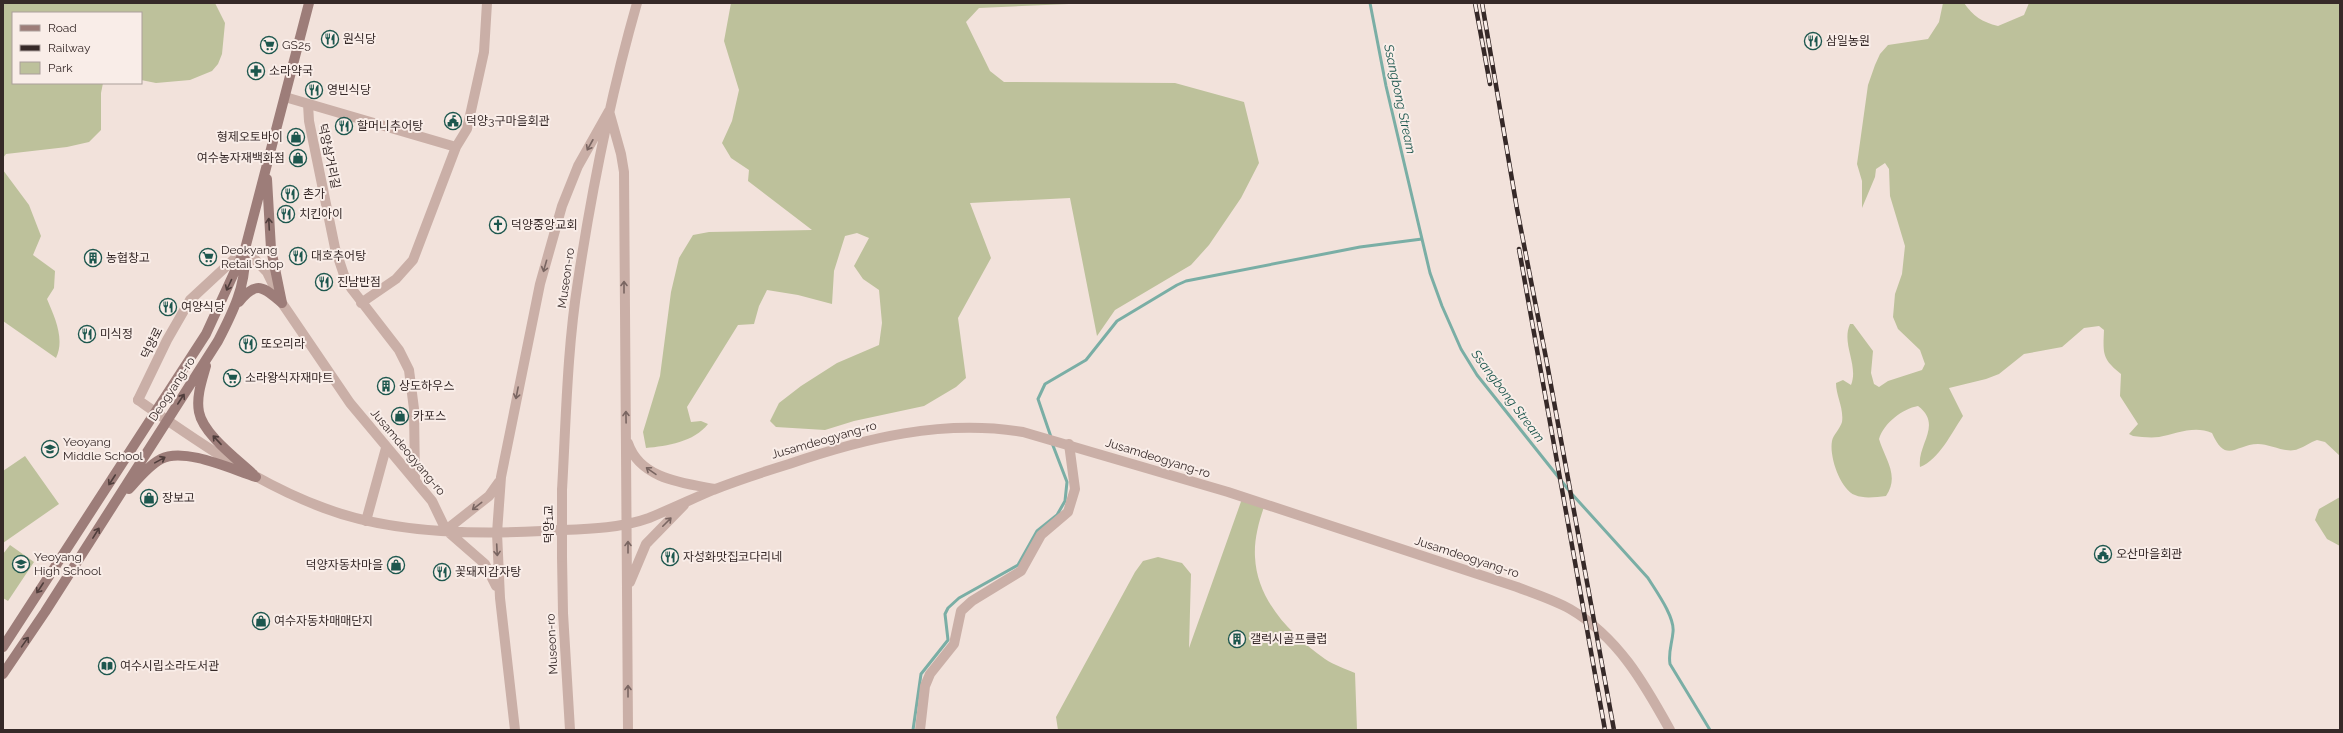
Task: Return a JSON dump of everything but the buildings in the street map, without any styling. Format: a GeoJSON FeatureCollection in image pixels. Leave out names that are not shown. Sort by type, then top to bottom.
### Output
{"type":"FeatureCollection","features":[{"type":"Feature","properties":{"kind":"main road","name":"Deogyang-ro"},"geometry":{"type":"LineString","coordinates":[[3,647],[206,334],[245,249],[309,3]]}},
{"type":"Feature","properties":{"kind":"main road"},"geometry":{"type":"LineString","coordinates":[[267,168],[271,249],[282,304]]}},
{"type":"Feature","properties":{"kind":"main road","name":"Deogyang-ro"},"geometry":{"type":"LineString","coordinates":[[3,674],[45,612],[210,355],[236,306],[245,273],[245,249]]}},
{"type":"Feature","properties":{"kind":"main road"},"geometry":{"type":"LineString","coordinates":[[236,306],[248,292],[258,288],[269,292],[282,304]]}},
{"type":"Feature","properties":{"kind":"main road"},"geometry":{"type":"LineString","coordinates":[[210,355],[199,397],[201,419],[218,441],[256,477]]}},
{"type":"Feature","properties":{"kind":"main road"},"geometry":{"type":"LineString","coordinates":[[112,506],[152,466],[168,456],[193,457],[256,477]]}},
{"type":"Feature","properties":{"kind":"main road"},"geometry":{"type":"LineString","coordinates":[[30,604],[45,612]]}},
{"type":"Feature","properties":{"kind":"street"},"geometry":{"type":"LineString","coordinates":[[361,303],[396,279],[411,264],[456,147],[467,129],[484,52],[488,3]]}},
{"type":"Feature","properties":{"kind":"street","name":"Museon-ro"},"geometry":{"type":"LineString","coordinates":[[562,490],[567,386],[577,283],[609,111],[637,3]]}},
{"type":"Feature","properties":{"kind":"street","name":"덕양삼거리길"},"geometry":{"type":"LineString","coordinates":[[285,97],[456,147]]}},
{"type":"Feature","properties":{"kind":"street","name":"덕양삼거리길"},"geometry":{"type":"LineString","coordinates":[[308,104],[309,121],[335,248],[344,275],[361,303],[399,350],[409,370],[414,409],[415,480]]}},
{"type":"Feature","properties":{"kind":"street"},"geometry":{"type":"LineString","coordinates":[[609,111],[621,154],[624,172],[628,524],[628,730]]}},
{"type":"Feature","properties":{"kind":"street"},"geometry":{"type":"LineString","coordinates":[[515,730],[500,598],[496,533],[501,477],[540,284],[562,206],[578,166],[609,111]]}},
{"type":"Feature","properties":{"kind":"street","name":"Jusamdeogyang-ro"},"geometry":{"type":"LineString","coordinates":[[245,249],[267,272],[282,304],[350,403],[386,448],[435,504],[446,530],[496,533],[628,524],[650,517],[715,489],[848,445],[900,433],[940,428],[974,426],[1000,428],[1042,436],[1256,501],[1517,587],[1557,603],[1591,623],[1618,648],[1643,682],[1670,730]]}},
{"type":"Feature","properties":{"kind":"street","name":"덕양로"},"geometry":{"type":"LineString","coordinates":[[156,412],[138,400],[184,309],[197,292],[245,249]]}},
{"type":"Feature","properties":{"kind":"street"},"geometry":{"type":"LineString","coordinates":[[156,412],[256,477],[324,508],[366,521],[446,530],[485,564],[494,578],[500,598]]}},
{"type":"Feature","properties":{"kind":"street"},"geometry":{"type":"LineString","coordinates":[[626,436],[636,458],[657,474],[676,482],[715,489]]}},
{"type":"Feature","properties":{"kind":"street"},"geometry":{"type":"LineString","coordinates":[[920,730],[925,686],[930,674],[954,644],[961,611],[972,601],[1021,571],[1041,535],[1068,512],[1075,489],[1066,443]]}},
{"type":"Feature","properties":{"kind":"street"},"geometry":{"type":"LineString","coordinates":[[366,521],[386,448]]}},
{"type":"Feature","properties":{"kind":"street"},"geometry":{"type":"LineString","coordinates":[[446,530],[492,493],[501,477]]}},
{"type":"Feature","properties":{"kind":"street","name":"덕양1교"},"geometry":{"type":"LineString","coordinates":[[562,490],[562,557]]}},
{"type":"Feature","properties":{"kind":"street"},"geometry":{"type":"LineString","coordinates":[[627,591],[646,544],[688,501]]}},
{"type":"Feature","properties":{"kind":"street","name":"Museon-ro"},"geometry":{"type":"LineString","coordinates":[[562,557],[563,613],[570,730]]}},
{"type":"Feature","properties":{"kind":"green space"},"geometry":{"type":"Polygon","coordinates":[[[3,3],[215,3],[225,23],[222,54],[218,64],[212,71],[190,80],[156,83],[142,80],[142,12],[12,12],[12,84],[103,84],[101,93],[101,130],[89,142],[67,147],[6,154],[3,158],[3,3]]]}},
{"type":"Feature","properties":{"kind":"green space"},"geometry":{"type":"Polygon","coordinates":[[[731,3],[1092,3],[979,8],[966,22],[990,71],[1004,82],[1175,83],[1244,102],[1259,163],[1241,198],[1209,245],[1191,265],[1115,310],[1097,336],[1070,198],[970,203],[991,258],[958,318],[966,378],[956,387],[924,406],[854,421],[825,430],[776,427],[770,421],[779,403],[801,386],[837,363],[879,345],[882,323],[879,290],[863,279],[854,266],[869,238],[857,233],[845,236],[834,271],[832,304],[798,295],[767,290],[759,306],[754,324],[738,325],[687,407],[691,422],[701,421],[708,424],[688,439],[663,446],[646,448],[643,432],[660,376],[671,292],[679,258],[693,235],[709,232],[812,230],[748,181],[749,170],[731,158],[722,143],[732,121],[739,90],[724,41],[731,3]]]}},
{"type":"Feature","properties":{"kind":"green space"},"geometry":{"type":"Polygon","coordinates":[[[1943,3],[1964,3],[1978,18],[1987,23],[1998,26],[2024,15],[2029,3],[2340,3],[2340,456],[2325,442],[2317,440],[2294,450],[2284,450],[2268,445],[2258,444],[2227,451],[2217,443],[2212,433],[2205,431],[2192,430],[2156,437],[2133,436],[2129,434],[2138,424],[2120,396],[2121,374],[2107,360],[2104,351],[2104,330],[2099,326],[2084,328],[2062,347],[2024,354],[1999,374],[1986,379],[1949,388],[1963,416],[1939,452],[1920,467],[1922,450],[1929,428],[1925,413],[1918,406],[1906,410],[1894,418],[1881,433],[1879,439],[1892,474],[1890,489],[1886,496],[1862,497],[1850,492],[1840,479],[1834,463],[1832,455],[1832,441],[1842,422],[1842,412],[1836,383],[1843,380],[1851,385],[1853,377],[1852,362],[1847,339],[1850,324],[1853,324],[1873,351],[1871,373],[1874,384],[1879,387],[1888,381],[1922,370],[1925,364],[1920,350],[1898,329],[1893,317],[1895,294],[1902,274],[1905,246],[1890,196],[1889,169],[1885,163],[1876,169],[1875,177],[1862,208],[1862,181],[1857,164],[1868,85],[1880,54],[1888,45],[1928,39],[1939,22],[1943,3]]]}},
{"type":"Feature","properties":{"kind":"green space"},"geometry":{"type":"Polygon","coordinates":[[[3,170],[29,205],[41,236],[33,255],[55,271],[54,288],[47,299],[58,328],[60,343],[56,358],[3,321],[3,170]]]}},
{"type":"Feature","properties":{"kind":"green space"},"geometry":{"type":"Polygon","coordinates":[[[25,456],[59,504],[3,543],[3,471],[25,456]]]}},
{"type":"Feature","properties":{"kind":"green space"},"geometry":{"type":"Polygon","coordinates":[[[1243,496],[1265,504],[1257,530],[1255,544],[1257,573],[1262,588],[1278,616],[1288,628],[1312,650],[1336,665],[1355,673],[1357,730],[1058,730],[1056,717],[1135,572],[1143,561],[1158,557],[1182,563],[1191,574],[1189,648],[1243,496]]]}},
{"type":"Feature","properties":{"kind":"green space"},"geometry":{"type":"Polygon","coordinates":[[[2340,497],[2340,546],[2327,539],[2315,520],[2319,509],[2340,497]]]}},
{"type":"Feature","properties":{"kind":"green space"},"geometry":{"type":"Polygon","coordinates":[[[10,545],[34,562],[8,601],[3,598],[3,554],[10,545]]]}},
{"type":"Feature","properties":{"kind":"waterway","name":"Ssangbong Stream"},"geometry":{"type":"LineString","coordinates":[[1370,3],[1386,86],[1430,273],[1442,306],[1461,349],[1477,375],[1571,493],[1648,578],[1664,604],[1673,626],[1669,656],[1670,664],[1710,730]]}},
{"type":"Feature","properties":{"kind":"waterway"},"geometry":{"type":"LineString","coordinates":[[1051,437],[1038,399],[1045,384],[1086,360],[1117,321],[1177,285],[1186,281],[1360,247],[1422,239]]}},
{"type":"Feature","properties":{"kind":"waterway"},"geometry":{"type":"LineString","coordinates":[[913,730],[921,674],[948,640],[945,614],[948,608],[959,598],[1018,565],[1037,531],[1057,515],[1065,501],[1067,482],[1052,443]]}},
{"type":"Feature","properties":{"kind":"railway"},"geometry":{"type":"LineString","coordinates":[[1475,3],[1490,84]]}},
{"type":"Feature","properties":{"kind":"railway"},"geometry":{"type":"LineString","coordinates":[[1482,3],[1517,209],[1546,358],[1614,730]]}},
{"type":"Feature","properties":{"kind":"railway"},"geometry":{"type":"LineString","coordinates":[[1519,249],[1605,730]]}},
{"type":"Feature","properties":{"kind":"place","name":"원식당"},"geometry":{"type":"Point","coordinates":[330,39]}},
{"type":"Feature","properties":{"kind":"place","name":"삼일농원"},"geometry":{"type":"Point","coordinates":[1813,41]}},
{"type":"Feature","properties":{"kind":"place","name":"GS25"},"geometry":{"type":"Point","coordinates":[269,45]}},
{"type":"Feature","properties":{"kind":"place","name":"소라약국"},"geometry":{"type":"Point","coordinates":[256,71]}},
{"type":"Feature","properties":{"kind":"place","name":"영빈식당"},"geometry":{"type":"Point","coordinates":[314,90]}},
{"type":"Feature","properties":{"kind":"place","name":"덕양3구마을회관"},"geometry":{"type":"Point","coordinates":[453,121]}},
{"type":"Feature","properties":{"kind":"place","name":"할머니추어탕"},"geometry":{"type":"Point","coordinates":[344,126]}},
{"type":"Feature","properties":{"kind":"place","name":"형제오토바이"},"geometry":{"type":"Point","coordinates":[296,137]}},
{"type":"Feature","properties":{"kind":"place","name":"여수농자재백화점"},"geometry":{"type":"Point","coordinates":[298,158]}},
{"type":"Feature","properties":{"kind":"place","name":"촌가"},"geometry":{"type":"Point","coordinates":[290,194]}},
{"type":"Feature","properties":{"kind":"place","name":"치킨아이"},"geometry":{"type":"Point","coordinates":[286,214]}},
{"type":"Feature","properties":{"kind":"place","name":"덕양중앙교회"},"geometry":{"type":"Point","coordinates":[498,225]}},
{"type":"Feature","properties":{"kind":"place","name":"대호추어탕"},"geometry":{"type":"Point","coordinates":[298,256]}},
{"type":"Feature","properties":{"kind":"place","name":"Deokyang Retail Shop"},"geometry":{"type":"Point","coordinates":[208,257]}},
{"type":"Feature","properties":{"kind":"place","name":"농협창고"},"geometry":{"type":"Point","coordinates":[93,258]}},
{"type":"Feature","properties":{"kind":"place","name":"진남반점"},"geometry":{"type":"Point","coordinates":[324,282]}},
{"type":"Feature","properties":{"kind":"place","name":"여양식당"},"geometry":{"type":"Point","coordinates":[168,307]}},
{"type":"Feature","properties":{"kind":"place","name":"미식정"},"geometry":{"type":"Point","coordinates":[87,334]}},
{"type":"Feature","properties":{"kind":"place","name":"또오리라"},"geometry":{"type":"Point","coordinates":[248,344]}},
{"type":"Feature","properties":{"kind":"place","name":"소라왕식자재마트"},"geometry":{"type":"Point","coordinates":[232,378]}},
{"type":"Feature","properties":{"kind":"place","name":"상도하우스"},"geometry":{"type":"Point","coordinates":[386,386]}},
{"type":"Feature","properties":{"kind":"place","name":"카포스"},"geometry":{"type":"Point","coordinates":[400,416]}},
{"type":"Feature","properties":{"kind":"place","name":"Yeoyang Middle School"},"geometry":{"type":"Point","coordinates":[50,449]}},
{"type":"Feature","properties":{"kind":"place","name":"장보고"},"geometry":{"type":"Point","coordinates":[149,498]}},
{"type":"Feature","properties":{"kind":"place","name":"오산마을회관"},"geometry":{"type":"Point","coordinates":[2103,554]}},
{"type":"Feature","properties":{"kind":"place","name":"자성화맛집코다리네"},"geometry":{"type":"Point","coordinates":[670,557]}},
{"type":"Feature","properties":{"kind":"place","name":"Yeoyang High School"},"geometry":{"type":"Point","coordinates":[21,564]}},
{"type":"Feature","properties":{"kind":"place","name":"덕양자동차마을"},"geometry":{"type":"Point","coordinates":[396,565]}},
{"type":"Feature","properties":{"kind":"place","name":"꽃돼지감자탕"},"geometry":{"type":"Point","coordinates":[442,572]}},
{"type":"Feature","properties":{"kind":"place","name":"여수자동차매매단지"},"geometry":{"type":"Point","coordinates":[261,621]}},
{"type":"Feature","properties":{"kind":"place","name":"갤럭시골프클럽"},"geometry":{"type":"Point","coordinates":[1237,639]}},
{"type":"Feature","properties":{"kind":"place","name":"여수시립소라도서관"},"geometry":{"type":"Point","coordinates":[107,666]}}]}
